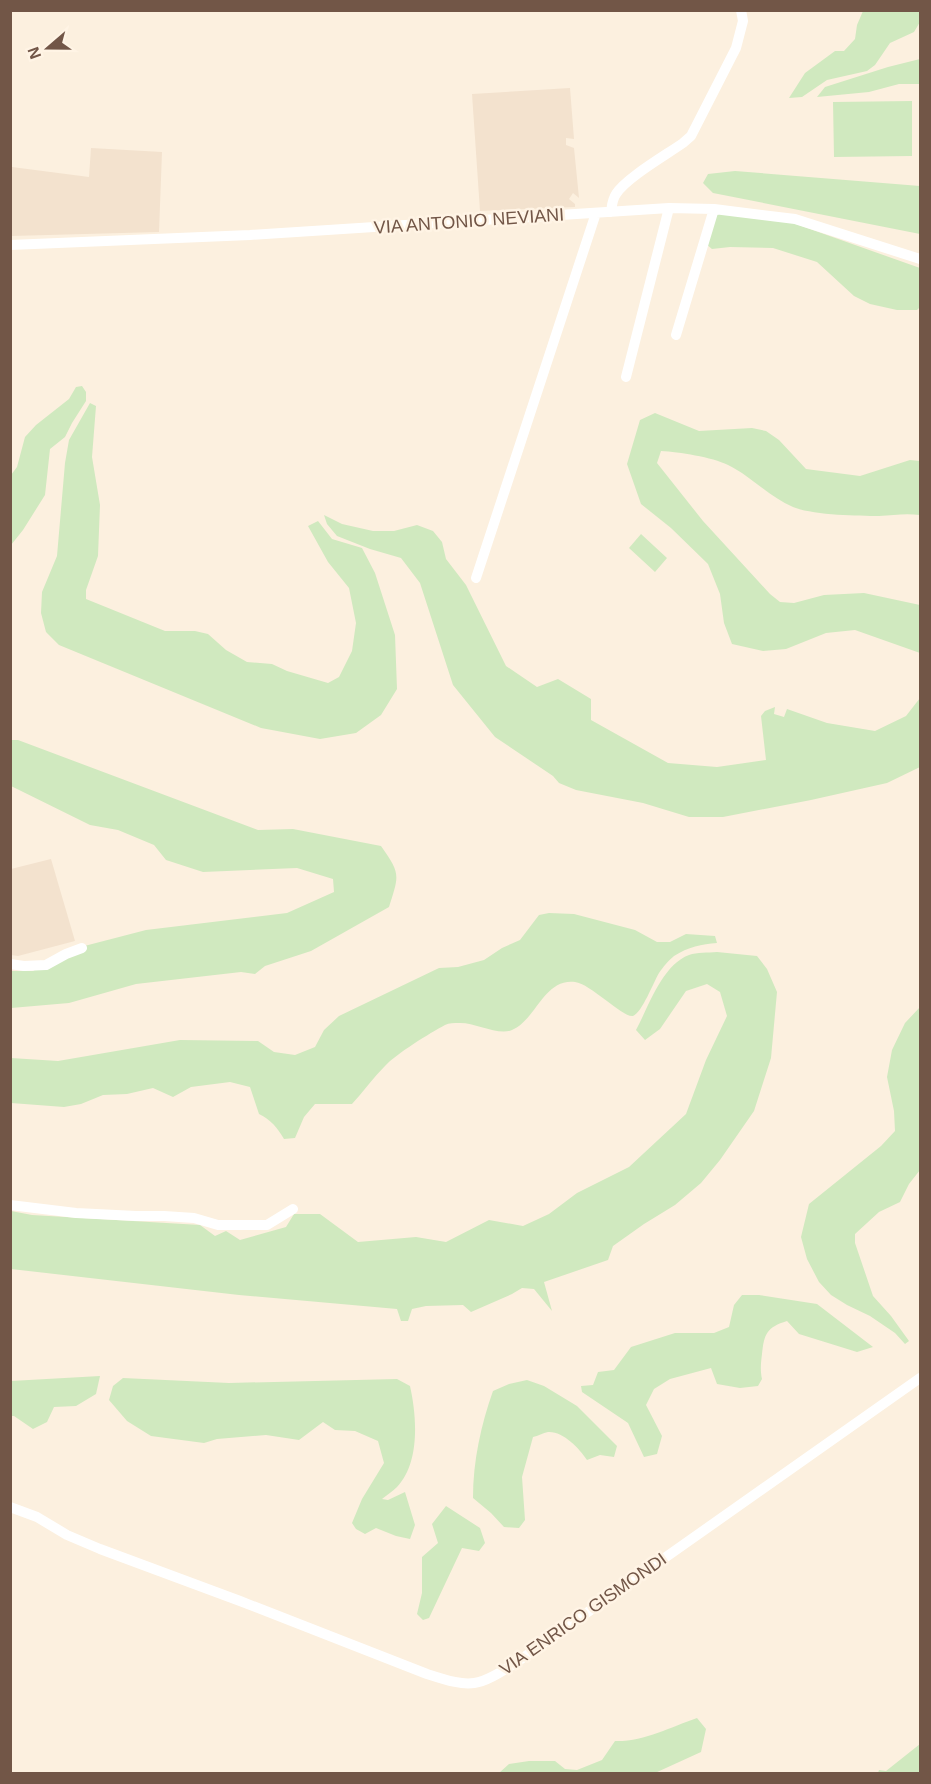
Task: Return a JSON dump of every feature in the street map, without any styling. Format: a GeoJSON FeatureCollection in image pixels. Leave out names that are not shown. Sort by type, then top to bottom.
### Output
{"type":"FeatureCollection","features":[{"type":"Feature","properties":{"kind":"street"},"geometry":{"type":"LineString","coordinates":[[611,212],[616,193],[631,179],[691,136],[736,48],[744,21],[741,10]]}},
{"type":"Feature","properties":{"kind":"street"},"geometry":{"type":"LineString","coordinates":[[626,377],[669,208]]}},
{"type":"Feature","properties":{"kind":"street","name":"VIA ANTONIO NEVIANI"},"geometry":{"type":"LineString","coordinates":[[10,245],[250,236],[669,208],[714,209],[795,219],[921,259]]}},
{"type":"Feature","properties":{"kind":"street"},"geometry":{"type":"LineString","coordinates":[[676,334],[714,209]]}},
{"type":"Feature","properties":{"kind":"street"},"geometry":{"type":"LineString","coordinates":[[476,578],[513,478],[596,213]]}},
{"type":"Feature","properties":{"kind":"street"},"geometry":{"type":"LineString","coordinates":[[10,964],[46,965],[82,948]]}},
{"type":"Feature","properties":{"kind":"street"},"geometry":{"type":"LineString","coordinates":[[10,1205],[76,1213],[184,1217],[218,1225],[267,1225],[293,1209]]}},
{"type":"Feature","properties":{"kind":"street","name":"VIA ENRICO GISMONDI"},"geometry":{"type":"LineString","coordinates":[[10,1507],[38,1517],[67,1535],[100,1549],[427,1674],[457,1684],[470,1684],[493,1676],[517,1662],[921,1378]]}},
{"type":"Feature","properties":{"kind":"shaded area"},"geometry":{"type":"Polygon","coordinates":[[[570,88],[574,139],[566,138],[566,145],[574,148],[579,198],[573,193],[569,199],[575,207],[480,211],[472,94],[570,88]]]}},
{"type":"Feature","properties":{"kind":"shaded area"},"geometry":{"type":"Polygon","coordinates":[[[91,148],[162,152],[159,232],[11,236],[12,167],[89,177],[91,148]]]}},
{"type":"Feature","properties":{"kind":"shaded area"},"geometry":{"type":"Polygon","coordinates":[[[51,859],[75,941],[18,956],[11,955],[11,869],[51,859]]]}},
{"type":"Feature","properties":{"kind":"green space"},"geometry":{"type":"Polygon","coordinates":[[[863,11],[920,11],[920,22],[914,32],[890,43],[875,65],[867,71],[827,80],[802,97],[789,98],[805,73],[835,51],[844,51],[855,39],[857,25],[863,11]]]}},
{"type":"Feature","properties":{"kind":"green space"},"geometry":{"type":"Polygon","coordinates":[[[920,59],[920,84],[899,84],[869,92],[817,97],[825,87],[920,59]]]}},
{"type":"Feature","properties":{"kind":"green space"},"geometry":{"type":"Polygon","coordinates":[[[912,101],[912,156],[834,157],[833,102],[912,101]]]}},
{"type":"Feature","properties":{"kind":"green space"},"geometry":{"type":"Polygon","coordinates":[[[735,171],[920,186],[920,234],[713,193],[703,183],[708,174],[735,171]]]}},
{"type":"Feature","properties":{"kind":"green space"},"geometry":{"type":"Polygon","coordinates":[[[722,213],[793,223],[920,268],[920,307],[917,310],[897,310],[870,304],[854,296],[817,262],[773,248],[712,249],[706,244],[714,216],[722,213]]]}},
{"type":"Feature","properties":{"kind":"green space"},"geometry":{"type":"Polygon","coordinates":[[[82,386],[86,392],[86,401],[65,437],[50,449],[45,495],[11,545],[11,475],[17,467],[25,437],[36,425],[69,399],[76,387],[82,386]]]}},
{"type":"Feature","properties":{"kind":"green space"},"geometry":{"type":"Polygon","coordinates":[[[90,403],[96,406],[92,457],[100,505],[98,556],[86,590],[86,599],[165,631],[195,631],[208,634],[226,650],[247,662],[272,664],[287,671],[328,683],[339,677],[352,651],[356,623],[349,588],[328,562],[308,526],[318,521],[332,539],[362,548],[375,573],[395,635],[397,689],[381,715],[356,733],[320,739],[261,728],[59,645],[46,632],[41,613],[42,592],[57,556],[69,440],[90,403]]]}},
{"type":"Feature","properties":{"kind":"green space"},"geometry":{"type":"Polygon","coordinates":[[[655,413],[699,431],[752,428],[766,431],[779,440],[806,469],[860,476],[910,460],[920,461],[920,515],[879,516],[801,510],[776,498],[736,470],[705,457],[661,451],[657,463],[703,521],[780,602],[794,603],[824,595],[864,593],[920,605],[920,653],[855,630],[826,633],[786,649],[763,651],[732,644],[724,623],[720,594],[708,564],[671,528],[641,504],[627,464],[640,420],[655,413]]]}},
{"type":"Feature","properties":{"kind":"green space"},"geometry":{"type":"Polygon","coordinates":[[[324,515],[342,524],[373,531],[394,531],[417,525],[433,531],[442,542],[446,559],[466,585],[506,666],[537,687],[558,679],[591,699],[591,720],[668,763],[717,767],[766,760],[761,716],[765,711],[775,707],[774,714],[784,717],[787,709],[827,723],[875,731],[906,716],[920,698],[920,767],[887,783],[723,817],[689,817],[643,803],[576,790],[559,783],[553,776],[495,737],[453,685],[420,583],[401,558],[337,536],[327,524],[324,515]]]}},
{"type":"Feature","properties":{"kind":"green space"},"geometry":{"type":"Polygon","coordinates":[[[641,534],[667,558],[655,572],[629,548],[641,534]]]}},
{"type":"Feature","properties":{"kind":"green space"},"geometry":{"type":"Polygon","coordinates":[[[11,740],[18,740],[258,830],[293,829],[381,846],[392,863],[396,875],[395,888],[389,907],[311,951],[265,966],[255,974],[241,972],[136,984],[69,1003],[11,1008],[11,971],[33,971],[69,950],[146,930],[287,913],[334,892],[333,879],[297,868],[203,872],[166,860],[154,845],[118,830],[90,825],[11,786],[11,740]]]}},
{"type":"Feature","properties":{"kind":"green space"},"geometry":{"type":"Polygon","coordinates":[[[574,914],[635,930],[657,942],[670,942],[686,934],[715,936],[717,943],[690,948],[672,958],[659,973],[644,1003],[633,1016],[622,1012],[598,994],[575,982],[555,986],[528,1018],[512,1030],[500,1031],[465,1023],[445,1025],[390,1061],[352,1104],[315,1104],[304,1117],[295,1138],[284,1139],[273,1124],[259,1114],[250,1087],[230,1082],[191,1087],[173,1097],[153,1088],[127,1094],[103,1095],[81,1104],[64,1107],[11,1103],[11,1058],[58,1061],[180,1040],[258,1041],[274,1052],[295,1055],[315,1047],[324,1030],[339,1016],[439,968],[458,967],[484,960],[520,940],[539,915],[574,914]]]}},
{"type":"Feature","properties":{"kind":"green space"},"geometry":{"type":"Polygon","coordinates":[[[717,952],[757,956],[767,969],[777,992],[771,1058],[754,1111],[701,1183],[675,1205],[613,1246],[608,1260],[544,1282],[552,1311],[534,1289],[522,1288],[471,1312],[463,1305],[426,1306],[412,1309],[408,1321],[401,1321],[397,1309],[239,1295],[11,1269],[11,1211],[32,1215],[200,1225],[215,1236],[226,1231],[240,1240],[286,1227],[294,1214],[320,1214],[358,1242],[416,1237],[446,1242],[489,1220],[523,1226],[549,1214],[577,1193],[629,1167],[686,1114],[706,1060],[727,1016],[720,992],[707,984],[686,991],[660,1029],[645,1040],[636,1030],[657,987],[671,968],[689,955],[717,952]]]}},
{"type":"Feature","properties":{"kind":"green space"},"geometry":{"type":"Polygon","coordinates":[[[920,1007],[920,1170],[909,1184],[900,1202],[879,1212],[855,1234],[855,1243],[873,1296],[909,1341],[905,1344],[895,1333],[870,1316],[831,1295],[819,1282],[807,1259],[801,1237],[809,1204],[881,1146],[895,1131],[894,1111],[887,1077],[892,1050],[905,1023],[920,1007]]]}},
{"type":"Feature","properties":{"kind":"green space"},"geometry":{"type":"Polygon","coordinates":[[[742,1295],[759,1295],[817,1304],[873,1347],[857,1352],[799,1334],[787,1321],[775,1326],[768,1332],[764,1341],[762,1379],[758,1386],[740,1388],[717,1384],[711,1368],[670,1379],[654,1389],[646,1405],[662,1436],[657,1454],[644,1457],[628,1423],[582,1392],[581,1386],[593,1385],[598,1372],[614,1370],[631,1347],[675,1333],[714,1333],[729,1327],[734,1305],[742,1295]]]}},
{"type":"Feature","properties":{"kind":"green space"},"geometry":{"type":"Polygon","coordinates":[[[100,1376],[96,1394],[76,1406],[54,1407],[47,1422],[33,1429],[11,1416],[11,1381],[100,1376]]]}},
{"type":"Feature","properties":{"kind":"green space"},"geometry":{"type":"Polygon","coordinates":[[[123,1378],[229,1383],[397,1379],[410,1386],[415,1425],[413,1453],[404,1477],[397,1487],[382,1499],[388,1500],[405,1492],[415,1525],[410,1539],[376,1528],[365,1534],[356,1529],[352,1523],[362,1499],[384,1463],[378,1441],[355,1431],[335,1430],[323,1422],[299,1440],[266,1435],[217,1439],[204,1443],[151,1436],[127,1421],[109,1400],[113,1386],[123,1378]]]}},
{"type":"Feature","properties":{"kind":"green space"},"geometry":{"type":"Polygon","coordinates":[[[527,1380],[544,1386],[577,1406],[617,1446],[614,1457],[600,1455],[587,1460],[575,1446],[559,1434],[548,1432],[533,1437],[522,1477],[525,1520],[519,1528],[504,1527],[473,1498],[476,1457],[481,1430],[493,1391],[527,1380]]]}},
{"type":"Feature","properties":{"kind":"green space"},"geometry":{"type":"Polygon","coordinates":[[[446,1506],[480,1528],[485,1543],[479,1551],[462,1548],[429,1618],[423,1620],[417,1614],[422,1593],[422,1557],[438,1543],[432,1524],[446,1506]]]}},
{"type":"Feature","properties":{"kind":"green space"},"geometry":{"type":"Polygon","coordinates":[[[697,1718],[706,1729],[701,1752],[655,1773],[499,1773],[509,1764],[529,1761],[555,1761],[565,1769],[577,1770],[602,1760],[615,1741],[646,1737],[697,1718]]]}},
{"type":"Feature","properties":{"kind":"green space"},"geometry":{"type":"Polygon","coordinates":[[[920,1744],[920,1773],[878,1773],[879,1770],[886,1771],[920,1744]]]}}]}
